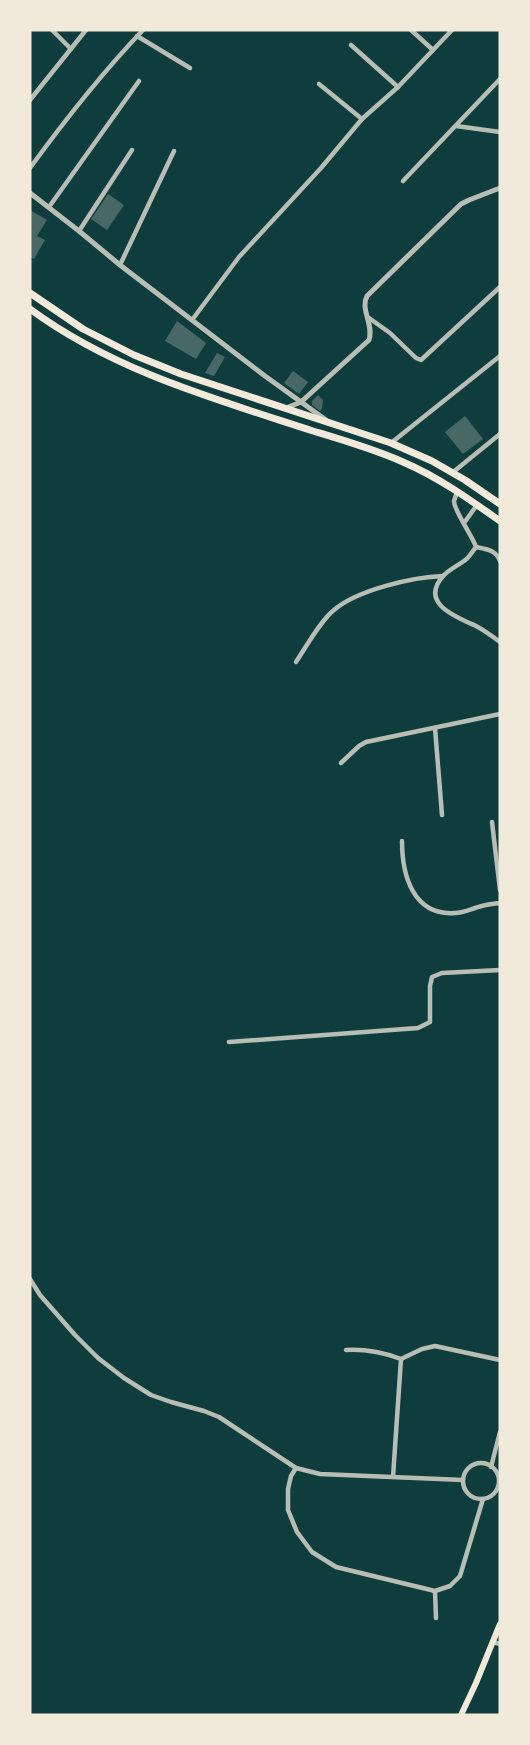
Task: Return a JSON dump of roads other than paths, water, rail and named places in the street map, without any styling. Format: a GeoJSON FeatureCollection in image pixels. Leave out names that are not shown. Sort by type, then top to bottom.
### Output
{"type":"FeatureCollection","features":[{"type":"Feature","properties":{"kind":"highway"},"geometry":{"type":"LineString","coordinates":[[30,293],[83,328],[134,355],[181,374],[391,443],[432,461],[500,504]]}},
{"type":"Feature","properties":{"kind":"highway"},"geometry":{"type":"LineString","coordinates":[[30,309],[46,321],[132,369],[370,449],[420,470],[500,521]]}},
{"type":"Feature","properties":{"kind":"main road"},"geometry":{"type":"LineString","coordinates":[[460,1715],[497,1643],[500,1624]]}},
{"type":"Feature","properties":{"kind":"street"},"geometry":{"type":"LineString","coordinates":[[52,30],[71,49]]}},
{"type":"Feature","properties":{"kind":"street"},"geometry":{"type":"LineString","coordinates":[[30,100],[86,30]]}},
{"type":"Feature","properties":{"kind":"street"},"geometry":{"type":"LineString","coordinates":[[30,168],[97,81],[143,30]]}},
{"type":"Feature","properties":{"kind":"street"},"geometry":{"type":"LineString","coordinates":[[411,30],[433,50]]}},
{"type":"Feature","properties":{"kind":"street"},"geometry":{"type":"LineString","coordinates":[[192,320],[239,257],[321,168],[362,119],[398,87],[452,30]]}},
{"type":"Feature","properties":{"kind":"street"},"geometry":{"type":"LineString","coordinates":[[137,36],[190,68]]}},
{"type":"Feature","properties":{"kind":"street"},"geometry":{"type":"LineString","coordinates":[[351,45],[398,87]]}},
{"type":"Feature","properties":{"kind":"street"},"geometry":{"type":"LineString","coordinates":[[403,181],[500,80]]}},
{"type":"Feature","properties":{"kind":"street"},"geometry":{"type":"LineString","coordinates":[[49,207],[139,81]]}},
{"type":"Feature","properties":{"kind":"street"},"geometry":{"type":"LineString","coordinates":[[319,84],[362,119]]}},
{"type":"Feature","properties":{"kind":"street"},"geometry":{"type":"LineString","coordinates":[[456,126],[500,132]]}},
{"type":"Feature","properties":{"kind":"street"},"geometry":{"type":"LineString","coordinates":[[79,231],[132,150]]}},
{"type":"Feature","properties":{"kind":"street"},"geometry":{"type":"LineString","coordinates":[[120,266],[174,151]]}},
{"type":"Feature","properties":{"kind":"street"},"geometry":{"type":"LineString","coordinates":[[286,408],[301,402],[369,340],[371,333],[369,318],[364,303],[367,296],[461,204],[500,188]]}},
{"type":"Feature","properties":{"kind":"street"},"geometry":{"type":"LineString","coordinates":[[30,193],[120,266],[328,422]]}},
{"type":"Feature","properties":{"kind":"street"},"geometry":{"type":"LineString","coordinates":[[369,318],[390,333],[416,358],[422,360],[500,287]]}},
{"type":"Feature","properties":{"kind":"street"},"geometry":{"type":"LineString","coordinates":[[391,443],[500,356]]}},
{"type":"Feature","properties":{"kind":"street"},"geometry":{"type":"LineString","coordinates":[[452,473],[500,434]]}},
{"type":"Feature","properties":{"kind":"street"},"geometry":{"type":"LineString","coordinates":[[457,492],[454,501],[456,510],[476,547]]}},
{"type":"Feature","properties":{"kind":"street"},"geometry":{"type":"LineString","coordinates":[[464,523],[477,505]]}},
{"type":"Feature","properties":{"kind":"street"},"geometry":{"type":"LineString","coordinates":[[476,547],[493,551],[500,561]]}},
{"type":"Feature","properties":{"kind":"street"},"geometry":{"type":"LineString","coordinates":[[476,547],[466,560],[443,576],[436,587],[437,601],[441,608],[500,642]]}},
{"type":"Feature","properties":{"kind":"street"},"geometry":{"type":"LineString","coordinates":[[296,662],[332,611],[348,600],[409,580],[443,576]]}},
{"type":"Feature","properties":{"kind":"street"},"geometry":{"type":"LineString","coordinates":[[341,763],[366,742],[500,714]]}},
{"type":"Feature","properties":{"kind":"street"},"geometry":{"type":"LineString","coordinates":[[435,728],[442,815]]}},
{"type":"Feature","properties":{"kind":"street"},"geometry":{"type":"LineString","coordinates":[[492,822],[500,890]]}},
{"type":"Feature","properties":{"kind":"street"},"geometry":{"type":"LineString","coordinates":[[402,841],[402,858],[406,878],[420,902],[445,913],[457,913],[483,905],[500,903]]}},
{"type":"Feature","properties":{"kind":"street"},"geometry":{"type":"LineString","coordinates":[[229,1042],[418,1028],[430,1022],[432,977],[442,973],[500,970]]}},
{"type":"Feature","properties":{"kind":"street"},"geometry":{"type":"LineString","coordinates":[[30,1279],[40,1295],[75,1335],[98,1358],[124,1378],[151,1395],[219,1417],[296,1468],[320,1474],[463,1480]]}},
{"type":"Feature","properties":{"kind":"street"},"geometry":{"type":"LineString","coordinates":[[345,1350],[383,1352],[401,1359],[422,1348],[435,1346],[500,1360]]}},
{"type":"Feature","properties":{"kind":"street"},"geometry":{"type":"LineString","coordinates":[[393,1477],[401,1359]]}},
{"type":"Feature","properties":{"kind":"street"},"geometry":{"type":"LineString","coordinates":[[491,1467],[500,1432]]}},
{"type":"Feature","properties":{"kind":"street"},"geometry":{"type":"LineString","coordinates":[[485,1464],[491,1467],[497,1475],[498,1486],[493,1495],[483,1499],[471,1496],[463,1486],[464,1474],[473,1465],[485,1464]]}},
{"type":"Feature","properties":{"kind":"street"},"geometry":{"type":"LineString","coordinates":[[296,1468],[291,1476],[288,1489],[288,1510],[297,1532],[312,1552],[336,1567],[435,1591],[450,1587],[460,1576],[483,1499]]}},
{"type":"Feature","properties":{"kind":"street"},"geometry":{"type":"LineString","coordinates":[[435,1591],[436,1618]]}}]}
